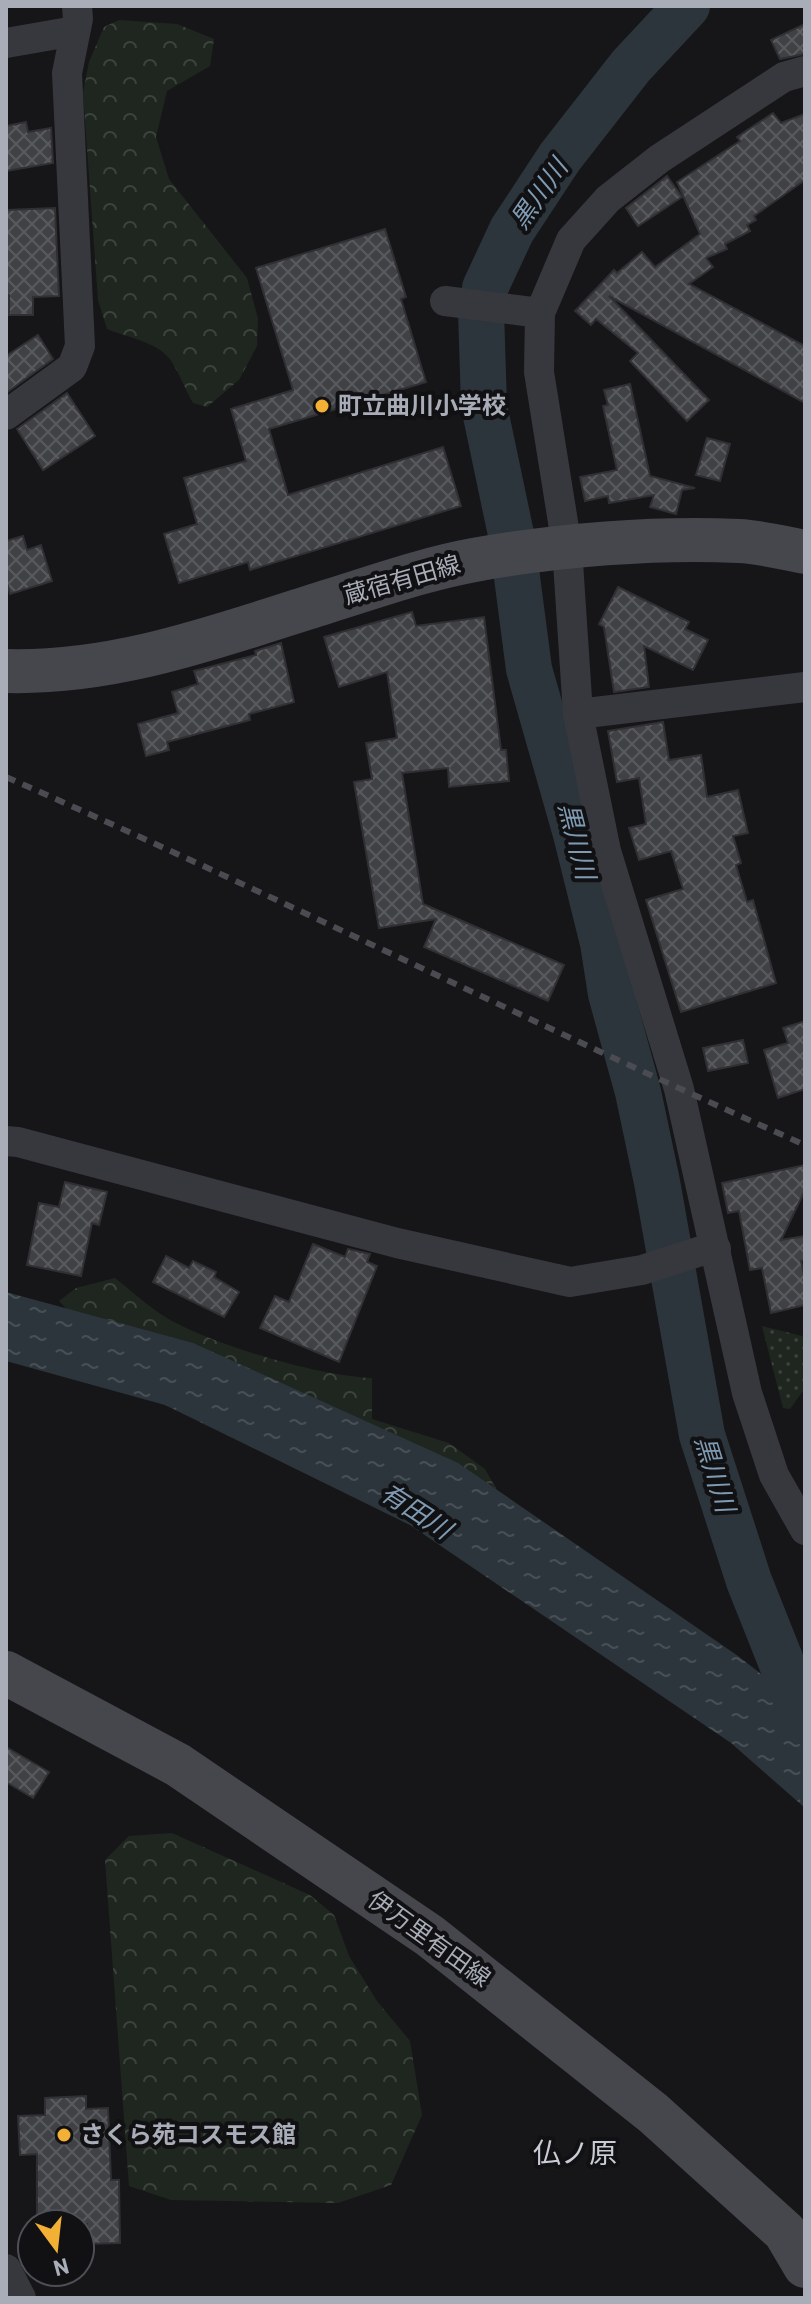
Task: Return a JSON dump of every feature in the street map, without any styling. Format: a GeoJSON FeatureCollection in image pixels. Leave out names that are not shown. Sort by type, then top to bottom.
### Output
{"type":"FeatureCollection","features":[{"type":"Feature","properties":{"kind":"main road","name":"蔵宿有田線"},"geometry":{"type":"LineString","coordinates":[[6,671],[93,666],[164,653],[473,560],[567,547],[742,541],[805,552]]}},
{"type":"Feature","properties":{"kind":"main road","name":"伊万里有田線"},"geometry":{"type":"LineString","coordinates":[[6,1673],[178,1765],[430,1936],[653,2113],[785,2232],[805,2266]]}},
{"type":"Feature","properties":{"kind":"street"},"geometry":{"type":"LineString","coordinates":[[6,43],[76,18],[67,73],[80,346],[72,367],[6,415]]}},
{"type":"Feature","properties":{"kind":"street"},"geometry":{"type":"LineString","coordinates":[[805,71],[784,77],[659,159],[608,199],[571,240],[540,313],[539,372],[567,547],[578,714],[606,851],[679,1089],[710,1250],[747,1393],[774,1475],[805,1530]]}},
{"type":"Feature","properties":{"kind":"street"},"geometry":{"type":"LineString","coordinates":[[445,301],[540,313]]}},
{"type":"Feature","properties":{"kind":"street"},"geometry":{"type":"LineString","coordinates":[[578,714],[805,687]]}},
{"type":"Feature","properties":{"kind":"street"},"geometry":{"type":"LineString","coordinates":[[6,1141],[397,1243],[570,1282],[642,1270],[710,1250]]}},
{"type":"Feature","properties":{"kind":"street"},"geometry":{"type":"LineString","coordinates":[[6,2269],[21,2298]]}},
{"type":"Feature","properties":{"kind":"green space"},"geometry":{"type":"Polygon","coordinates":[[[119,20],[177,24],[214,39],[210,66],[167,91],[156,137],[169,179],[247,278],[258,319],[257,346],[239,380],[207,407],[193,403],[163,352],[107,329],[98,300],[83,93],[89,62],[104,27],[119,20]]]}},
{"type":"Feature","properties":{"kind":"green space"},"geometry":{"type":"Polygon","coordinates":[[[115,1278],[159,1313],[231,1346],[323,1372],[372,1378],[372,1419],[449,1443],[485,1469],[510,1513],[81,1324],[59,1301],[76,1288],[115,1278]]]}},
{"type":"Feature","properties":{"kind":"green space"},"geometry":{"type":"Polygon","coordinates":[[[762,1326],[802,1336],[805,1341],[805,1388],[790,1409],[783,1408],[762,1326]]]}},
{"type":"Feature","properties":{"kind":"green space"},"geometry":{"type":"Polygon","coordinates":[[[172,1833],[310,1895],[334,1915],[349,1956],[377,2001],[410,2041],[422,2115],[391,2185],[338,2203],[171,2200],[129,2186],[105,1860],[129,1836],[172,1833]]]}},
{"type":"Feature","properties":{"kind":"water","name":"有田川"},"geometry":{"type":"Polygon","coordinates":[[[6,1292],[193,1343],[458,1463],[738,1656],[805,1708],[805,1808],[731,1743],[410,1525],[165,1405],[6,1361],[6,1292]]]}},
{"type":"Feature","properties":{"kind":"building"},"geometry":{"type":"Polygon","coordinates":[[[805,24],[805,54],[780,59],[771,40],[805,24]]]}},
{"type":"Feature","properties":{"kind":"building"},"geometry":{"type":"Polygon","coordinates":[[[773,113],[781,123],[805,114],[805,180],[754,216],[756,220],[747,225],[750,231],[725,244],[727,249],[706,258],[713,267],[689,284],[805,346],[805,403],[609,296],[709,400],[687,421],[630,361],[638,353],[596,319],[591,325],[575,311],[614,270],[617,273],[642,252],[655,267],[700,234],[677,182],[740,141],[737,137],[773,113]]]}},
{"type":"Feature","properties":{"kind":"building"},"geometry":{"type":"Polygon","coordinates":[[[26,122],[28,132],[51,128],[53,163],[6,171],[6,126],[26,122]]]}},
{"type":"Feature","properties":{"kind":"building"},"geometry":{"type":"Polygon","coordinates":[[[667,176],[682,197],[638,226],[626,208],[667,176]]]}},
{"type":"Feature","properties":{"kind":"building"},"geometry":{"type":"Polygon","coordinates":[[[55,208],[59,296],[33,297],[33,315],[9,315],[9,295],[6,295],[7,210],[55,208]]]}},
{"type":"Feature","properties":{"kind":"building"},"geometry":{"type":"Polygon","coordinates":[[[385,229],[406,297],[401,299],[426,382],[269,429],[288,495],[443,447],[461,506],[250,570],[248,562],[179,583],[164,534],[197,524],[184,478],[246,461],[231,409],[293,390],[256,268],[385,229]]]}},
{"type":"Feature","properties":{"kind":"building"},"geometry":{"type":"Polygon","coordinates":[[[38,335],[53,359],[6,393],[6,356],[38,335]]]}},
{"type":"Feature","properties":{"kind":"building"},"geometry":{"type":"Polygon","coordinates":[[[630,384],[650,476],[695,488],[682,490],[676,514],[650,507],[654,495],[609,503],[608,496],[585,501],[580,477],[617,470],[603,406],[608,405],[604,390],[630,384]]]}},
{"type":"Feature","properties":{"kind":"building"},"geometry":{"type":"Polygon","coordinates":[[[67,393],[95,436],[43,470],[17,429],[67,393]]]}},
{"type":"Feature","properties":{"kind":"building"},"geometry":{"type":"Polygon","coordinates":[[[707,438],[730,444],[720,481],[696,475],[707,438]]]}},
{"type":"Feature","properties":{"kind":"building"},"geometry":{"type":"Polygon","coordinates":[[[23,536],[27,550],[41,545],[52,581],[10,594],[6,579],[6,541],[23,536]]]}},
{"type":"Feature","properties":{"kind":"building"},"geometry":{"type":"Polygon","coordinates":[[[618,587],[689,622],[685,629],[708,640],[693,670],[644,646],[649,687],[614,692],[604,627],[599,624],[618,587]]]}},
{"type":"Feature","properties":{"kind":"building"},"geometry":{"type":"Polygon","coordinates":[[[412,612],[416,626],[484,617],[501,750],[506,750],[509,781],[449,787],[448,768],[402,773],[423,904],[564,965],[548,1001],[424,947],[436,919],[379,928],[354,782],[372,779],[366,743],[397,738],[387,672],[339,687],[324,637],[412,612]]]}},
{"type":"Feature","properties":{"kind":"building"},"geometry":{"type":"Polygon","coordinates":[[[281,643],[294,702],[249,714],[250,720],[167,742],[169,750],[146,756],[138,724],[178,713],[172,692],[198,684],[194,671],[256,655],[255,651],[281,643]]]}},
{"type":"Feature","properties":{"kind":"building"},"geometry":{"type":"Polygon","coordinates":[[[663,722],[669,760],[701,755],[707,797],[738,790],[748,833],[733,836],[741,863],[736,865],[747,902],[753,900],[776,983],[681,1012],[646,900],[683,889],[671,851],[639,860],[629,828],[646,824],[639,778],[617,782],[608,731],[663,722]]]}},
{"type":"Feature","properties":{"kind":"building"},"geometry":{"type":"Polygon","coordinates":[[[805,1021],[805,1089],[778,1098],[764,1050],[788,1043],[783,1028],[805,1021]]]}},
{"type":"Feature","properties":{"kind":"building"},"geometry":{"type":"Polygon","coordinates":[[[743,1040],[748,1063],[708,1071],[703,1048],[743,1040]]]}},
{"type":"Feature","properties":{"kind":"building"},"geometry":{"type":"Polygon","coordinates":[[[805,1165],[805,1190],[781,1240],[805,1236],[805,1260],[801,1261],[805,1305],[771,1313],[762,1268],[750,1270],[739,1211],[728,1213],[722,1183],[805,1165]]]}},
{"type":"Feature","properties":{"kind":"building"},"geometry":{"type":"Polygon","coordinates":[[[65,1182],[107,1192],[99,1225],[92,1223],[81,1276],[27,1265],[39,1203],[59,1207],[65,1182]]]}},
{"type":"Feature","properties":{"kind":"building"},"geometry":{"type":"Polygon","coordinates":[[[313,1244],[345,1257],[348,1249],[370,1254],[367,1262],[377,1266],[339,1362],[260,1328],[275,1296],[289,1302],[313,1244]]]}},
{"type":"Feature","properties":{"kind":"building"},"geometry":{"type":"Polygon","coordinates":[[[166,1256],[189,1268],[193,1261],[216,1272],[214,1277],[239,1292],[224,1317],[153,1282],[166,1256]]]}},
{"type":"Feature","properties":{"kind":"building"},"geometry":{"type":"Polygon","coordinates":[[[6,1747],[49,1772],[33,1798],[6,1782],[6,1747]]]}},
{"type":"Feature","properties":{"kind":"building"},"geometry":{"type":"Polygon","coordinates":[[[86,2096],[86,2109],[108,2108],[111,2180],[119,2180],[120,2243],[96,2244],[96,2208],[37,2208],[37,2154],[20,2155],[18,2116],[45,2115],[45,2098],[86,2096]]]}},
{"type":"Feature","properties":{"kind":"waterway","name":"黒川川"},"geometry":{"type":"LineString","coordinates":[[687,6],[631,66],[560,157],[512,230],[485,288],[481,311],[484,406],[512,539],[529,669],[576,834],[603,943],[611,994],[638,1092],[702,1435],[749,1581],[805,1722]]}},
{"type":"Feature","properties":{"kind":"railway"},"geometry":{"type":"LineString","coordinates":[[6,777],[805,1145]]}},
{"type":"Feature","properties":{"kind":"place","name":"町立曲川小学校"},"geometry":{"type":"Point","coordinates":[322,406]}},
{"type":"Feature","properties":{"kind":"place","name":"さくら苑コスモス館"},"geometry":{"type":"Point","coordinates":[64,2135]}},
{"type":"Feature","properties":{"kind":"district","name":"仏ノ原"},"geometry":{"type":"Point","coordinates":[575,2153]}}]}
